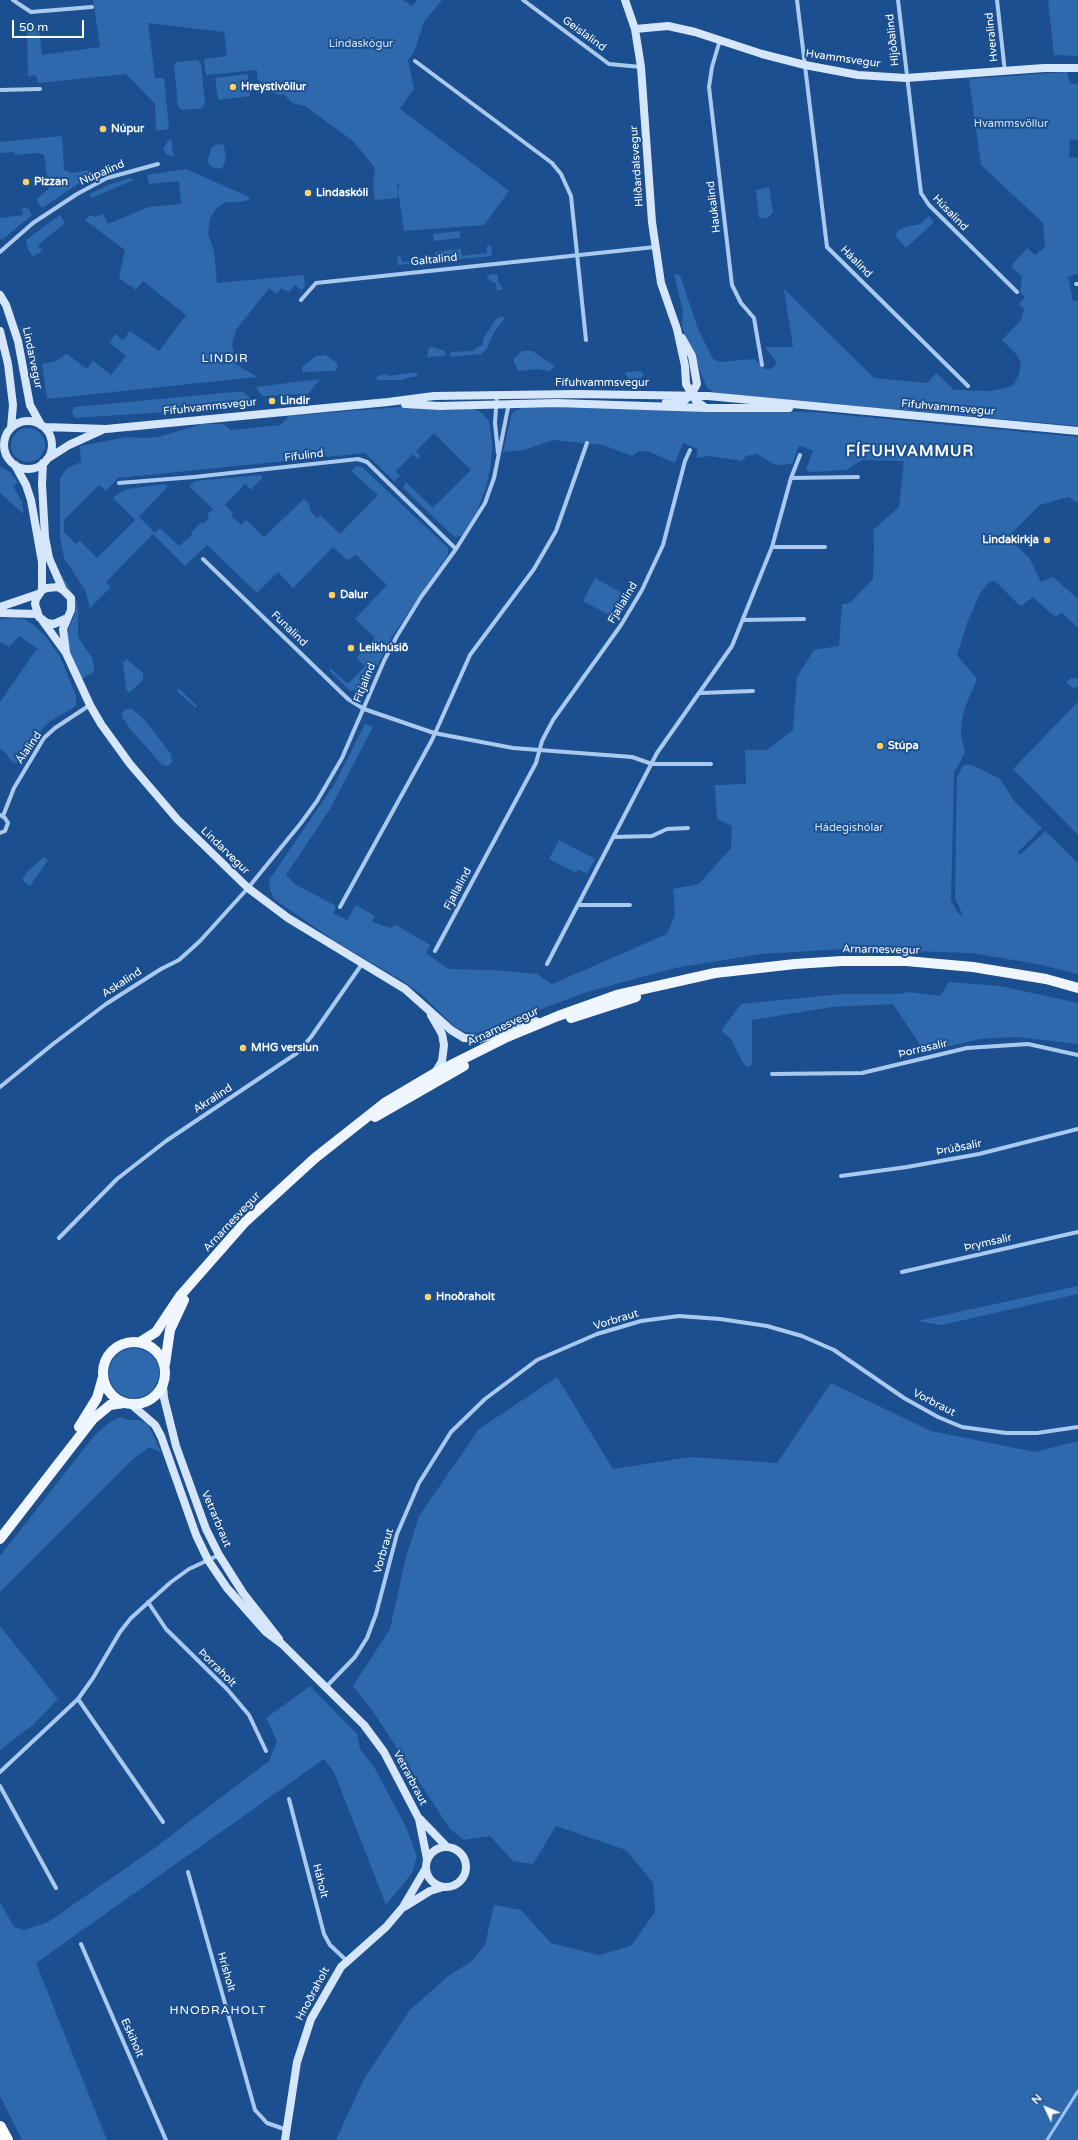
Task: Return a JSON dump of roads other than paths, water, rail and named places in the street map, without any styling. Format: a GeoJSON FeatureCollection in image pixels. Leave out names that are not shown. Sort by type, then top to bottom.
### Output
{"type":"FeatureCollection","features":[{"type":"Feature","properties":{"kind":"highway"},"geometry":{"type":"LineString","coordinates":[[0,2127],[7,2140]]}},
{"type":"Feature","properties":{"kind":"main road","name":"Arnarnesvegur"},"geometry":{"type":"LineString","coordinates":[[140,1342],[156,1332],[180,1296],[191,1286],[245,1222],[315,1158],[386,1102],[435,1073],[505,1038],[558,1016],[617,995],[716,973],[795,964],[842,961],[906,961],[973,967],[1046,979],[1078,988]]}},
{"type":"Feature","properties":{"kind":"main road","name":"Arnarnesvegur"},"geometry":{"type":"LineString","coordinates":[[349,1132],[435,1081],[509,1043],[562,1021],[683,981]]}},
{"type":"Feature","properties":{"kind":"main road","name":"Arnarnesvegur"},"geometry":{"type":"LineString","coordinates":[[165,1367],[166,1344],[170,1330],[191,1286]]}},
{"type":"Feature","properties":{"kind":"main road"},"geometry":{"type":"LineString","coordinates":[[0,1527],[31,1491],[91,1409],[97,1398],[103,1377],[104,1365],[112,1351],[127,1343],[140,1342],[156,1351],[165,1367],[163,1386],[153,1399],[143,1404],[110,1405],[93,1419],[0,1539]]}},
{"type":"Feature","properties":{"kind":"main road"},"geometry":{"type":"LineString","coordinates":[[103,1377],[110,1393],[128,1404]]}},
{"type":"Feature","properties":{"kind":"street"},"geometry":{"type":"LineString","coordinates":[[13,0],[31,12],[92,7]]}},
{"type":"Feature","properties":{"kind":"street","name":"Geislalind"},"geometry":{"type":"LineString","coordinates":[[523,0],[609,64],[641,67]]}},
{"type":"Feature","properties":{"kind":"street","name":"Hlíðardalsvegur"},"geometry":{"type":"LineString","coordinates":[[625,0],[635,30],[641,67],[654,247],[662,283],[678,329],[686,384],[692,395]]}},
{"type":"Feature","properties":{"kind":"street","name":"Háalind"},"geometry":{"type":"LineString","coordinates":[[797,0],[827,246],[968,386]]}},
{"type":"Feature","properties":{"kind":"street","name":"Hljóðalind"},"geometry":{"type":"LineString","coordinates":[[898,0],[906,78]]}},
{"type":"Feature","properties":{"kind":"street","name":"Hveralind"},"geometry":{"type":"LineString","coordinates":[[997,0],[1005,72]]}},
{"type":"Feature","properties":{"kind":"street","name":"Hvammsvegur"},"geometry":{"type":"LineString","coordinates":[[635,30],[668,26],[695,32],[805,66],[858,75],[906,78],[1044,68],[1078,68]]}},
{"type":"Feature","properties":{"kind":"street","name":"Haukalind"},"geometry":{"type":"LineString","coordinates":[[720,40],[712,67],[709,87],[732,285],[742,303],[754,318],[762,365]]}},
{"type":"Feature","properties":{"kind":"street"},"geometry":{"type":"LineString","coordinates":[[415,61],[555,166],[562,174],[570,196],[586,340]]}},
{"type":"Feature","properties":{"kind":"street","name":"Húsalind"},"geometry":{"type":"LineString","coordinates":[[906,78],[921,193],[926,202],[1017,292]]}},
{"type":"Feature","properties":{"kind":"street"},"geometry":{"type":"LineString","coordinates":[[0,90],[40,89]]}},
{"type":"Feature","properties":{"kind":"street","name":"Núpalind"},"geometry":{"type":"LineString","coordinates":[[0,252],[33,223],[77,194],[107,178],[158,164]]}},
{"type":"Feature","properties":{"kind":"street","name":"Galtalind"},"geometry":{"type":"LineString","coordinates":[[300,300],[316,283],[654,247]]}},
{"type":"Feature","properties":{"kind":"street","name":"Lindarvegur"},"geometry":{"type":"LineString","coordinates":[[0,295],[6,305],[18,342],[30,405],[42,426]]}},
{"type":"Feature","properties":{"kind":"street"},"geometry":{"type":"LineString","coordinates":[[0,332],[8,364],[13,405],[6,431],[4,451],[26,485],[31,500],[42,562],[40,592],[35,604],[40,617]]}},
{"type":"Feature","properties":{"kind":"street","name":"Fitjalind"},"geometry":{"type":"LineString","coordinates":[[497,394],[495,423],[498,457]]}},
{"type":"Feature","properties":{"kind":"street","name":"Fífuhvammsvegur"},"geometry":{"type":"LineString","coordinates":[[42,426],[106,428],[388,402],[434,396],[510,394],[692,395],[1078,431]]}},
{"type":"Feature","properties":{"kind":"street","name":"Fitjalind"},"geometry":{"type":"LineString","coordinates":[[248,888],[317,802],[342,758],[384,661],[397,636],[421,597],[456,549],[485,503],[492,484],[510,394]]}},
{"type":"Feature","properties":{"kind":"street"},"geometry":{"type":"LineString","coordinates":[[623,405],[639,402],[676,402],[685,400],[692,395],[699,404],[707,408]]}},
{"type":"Feature","properties":{"kind":"street","name":"Fífuhvammsvegur"},"geometry":{"type":"LineString","coordinates":[[388,402],[440,406],[556,403],[707,408],[816,407]]}},
{"type":"Feature","properties":{"kind":"street"},"geometry":{"type":"LineString","coordinates":[[0,613],[40,617],[54,624],[65,619],[69,615],[72,604],[49,558],[45,537],[42,484],[44,461],[51,446],[48,433],[42,426],[29,421],[22,422],[6,431]]}},
{"type":"Feature","properties":{"kind":"street","name":"Fífuhvammsvegur"},"geometry":{"type":"LineString","coordinates":[[44,461],[69,445],[106,428]]}},
{"type":"Feature","properties":{"kind":"street"},"geometry":{"type":"LineString","coordinates":[[340,907],[434,733],[470,655],[534,569],[556,531],[587,443]]}},
{"type":"Feature","properties":{"kind":"street","name":"Fjallalind"},"geometry":{"type":"LineString","coordinates":[[435,951],[536,764],[542,741],[553,720],[621,625],[642,590],[663,544],[685,461],[690,450]]}},
{"type":"Feature","properties":{"kind":"street"},"geometry":{"type":"LineString","coordinates":[[547,964],[666,739],[701,693],[732,646],[772,547],[791,478],[800,455]]}},
{"type":"Feature","properties":{"kind":"street"},"geometry":{"type":"LineString","coordinates":[[0,459],[29,469],[44,461]]}},
{"type":"Feature","properties":{"kind":"street","name":"Fífulind"},"geometry":{"type":"LineString","coordinates":[[119,483],[194,477],[358,459],[367,462],[456,549]]}},
{"type":"Feature","properties":{"kind":"street"},"geometry":{"type":"LineString","coordinates":[[791,478],[858,477]]}},
{"type":"Feature","properties":{"kind":"street"},"geometry":{"type":"LineString","coordinates":[[772,547],[825,547]]}},
{"type":"Feature","properties":{"kind":"street","name":"Funalind"},"geometry":{"type":"LineString","coordinates":[[203,559],[348,699],[364,709]]}},
{"type":"Feature","properties":{"kind":"street"},"geometry":{"type":"LineString","coordinates":[[0,608],[53,586],[64,590]]}},
{"type":"Feature","properties":{"kind":"street","name":"Lindarvegur"},"geometry":{"type":"LineString","coordinates":[[40,617],[66,653],[90,705],[130,764],[177,819],[248,888],[288,918],[405,989],[427,1007],[454,1033],[464,1038],[473,1039],[558,1016]]}},
{"type":"Feature","properties":{"kind":"street","name":"Lindarvegur"},"geometry":{"type":"LineString","coordinates":[[65,619],[62,632],[66,653]]}},
{"type":"Feature","properties":{"kind":"street"},"geometry":{"type":"LineString","coordinates":[[743,620],[804,619]]}},
{"type":"Feature","properties":{"kind":"street"},"geometry":{"type":"LineString","coordinates":[[701,693],[753,691]]}},
{"type":"Feature","properties":{"kind":"street","name":"Álalind"},"geometry":{"type":"LineString","coordinates":[[0,833],[5,831],[7,826],[7,820],[1,816],[14,788],[44,738],[55,728],[90,705]]}},
{"type":"Feature","properties":{"kind":"street"},"geometry":{"type":"LineString","coordinates":[[364,709],[434,733],[513,748],[632,757],[652,764],[711,764]]}},
{"type":"Feature","properties":{"kind":"street"},"geometry":{"type":"LineString","coordinates":[[614,837],[652,836],[667,829],[688,828]]}},
{"type":"Feature","properties":{"kind":"street","name":"Askalind"},"geometry":{"type":"LineString","coordinates":[[0,1087],[52,1044],[106,1004],[161,968],[179,960],[200,941],[248,888]]}},
{"type":"Feature","properties":{"kind":"street"},"geometry":{"type":"LineString","coordinates":[[578,906],[630,905]]}},
{"type":"Feature","properties":{"kind":"street","name":"Akralind"},"geometry":{"type":"LineString","coordinates":[[59,1238],[102,1193],[148,1155],[297,1053],[311,1037],[362,964]]}},
{"type":"Feature","properties":{"kind":"street","name":"Lindarvegur"},"geometry":{"type":"LineString","coordinates":[[427,1007],[443,1040],[442,1061],[435,1073]]}},
{"type":"Feature","properties":{"kind":"street","name":"Þorrasalir"},"geometry":{"type":"LineString","coordinates":[[772,1074],[862,1073],[967,1048],[1028,1044],[1078,1055]]}},
{"type":"Feature","properties":{"kind":"street","name":"Þrúðsalir"},"geometry":{"type":"LineString","coordinates":[[841,1176],[907,1167],[979,1154],[1078,1130]]}},
{"type":"Feature","properties":{"kind":"street","name":"Þrymsalir"},"geometry":{"type":"LineString","coordinates":[[902,1272],[1078,1232]]}},
{"type":"Feature","properties":{"kind":"street","name":"Vorbraut"},"geometry":{"type":"LineString","coordinates":[[326,1688],[355,1657],[367,1638],[376,1614],[397,1534],[419,1483],[452,1432],[485,1399],[538,1360],[597,1334],[641,1321],[679,1316],[720,1319],[767,1326],[802,1336],[834,1350],[904,1398],[938,1417],[962,1426],[1006,1433],[1037,1433],[1078,1427]]}},
{"type":"Feature","properties":{"kind":"street","name":"Vetrarbraut"},"geometry":{"type":"LineString","coordinates":[[163,1386],[166,1406],[176,1446],[206,1529],[219,1555],[243,1593],[272,1628],[282,1644]]}},
{"type":"Feature","properties":{"kind":"street","name":"Vetrarbraut"},"geometry":{"type":"LineString","coordinates":[[128,1404],[155,1425],[161,1436],[187,1514],[208,1560],[239,1603],[266,1632],[282,1644],[371,1734],[393,1768],[419,1819],[428,1859],[426,1868]]}},
{"type":"Feature","properties":{"kind":"street"},"geometry":{"type":"LineString","coordinates":[[0,1772],[78,1699],[93,1678],[120,1632],[148,1602],[189,1569],[219,1555]]}},
{"type":"Feature","properties":{"kind":"street","name":"Þorraholt"},"geometry":{"type":"LineString","coordinates":[[148,1602],[166,1629],[228,1689],[249,1715],[266,1751]]}},
{"type":"Feature","properties":{"kind":"street"},"geometry":{"type":"LineString","coordinates":[[78,1699],[163,1822]]}},
{"type":"Feature","properties":{"kind":"street"},"geometry":{"type":"LineString","coordinates":[[0,1786],[56,1888]]}},
{"type":"Feature","properties":{"kind":"street","name":"Háholt"},"geometry":{"type":"LineString","coordinates":[[289,1799],[324,1934],[330,1945],[347,1961]]}},
{"type":"Feature","properties":{"kind":"street","name":"Vetrarbraut"},"geometry":{"type":"LineString","coordinates":[[419,1819],[447,1847],[461,1853],[466,1862],[466,1871],[458,1883],[449,1887],[442,1887]]}},
{"type":"Feature","properties":{"kind":"street"},"geometry":{"type":"LineString","coordinates":[[428,1859],[435,1850],[447,1847]]}},
{"type":"Feature","properties":{"kind":"street"},"geometry":{"type":"LineString","coordinates":[[426,1868],[429,1878],[437,1886],[442,1887]]}},
{"type":"Feature","properties":{"kind":"street","name":"Hnoðraholt"},"geometry":{"type":"LineString","coordinates":[[285,2140],[297,2062],[311,2019],[332,1980],[347,1961],[386,1927],[404,1907],[426,1868]]}},
{"type":"Feature","properties":{"kind":"street","name":"Hrísholt"},"geometry":{"type":"LineString","coordinates":[[188,1872],[255,2110],[267,2123],[286,2130]]}},
{"type":"Feature","properties":{"kind":"street","name":"Hnoðraholt"},"geometry":{"type":"LineString","coordinates":[[404,1907],[430,1891],[442,1887]]}},
{"type":"Feature","properties":{"kind":"street","name":"Eskiholt"},"geometry":{"type":"LineString","coordinates":[[81,1944],[166,2140]]}},
{"type":"Feature","properties":{"kind":"waterway"},"geometry":{"type":"LineString","coordinates":[[1047,2140],[1078,2091]]}},
{"type":"Feature","properties":{"kind":"place","name":"Hreystivöllur"},"geometry":{"type":"Point","coordinates":[233,87]}},
{"type":"Feature","properties":{"kind":"place","name":"Núpur"},"geometry":{"type":"Point","coordinates":[103,129]}},
{"type":"Feature","properties":{"kind":"place","name":"Pizzan"},"geometry":{"type":"Point","coordinates":[26,182]}},
{"type":"Feature","properties":{"kind":"place","name":"Lindaskóli"},"geometry":{"type":"Point","coordinates":[308,193]}},
{"type":"Feature","properties":{"kind":"place","name":"Lindir"},"geometry":{"type":"Point","coordinates":[272,401]}},
{"type":"Feature","properties":{"kind":"place","name":"Lindakirkja"},"geometry":{"type":"Point","coordinates":[1047,540]}},
{"type":"Feature","properties":{"kind":"place","name":"Dalur"},"geometry":{"type":"Point","coordinates":[332,595]}},
{"type":"Feature","properties":{"kind":"place","name":"Leikhúsið"},"geometry":{"type":"Point","coordinates":[351,648]}},
{"type":"Feature","properties":{"kind":"place","name":"Stúpa"},"geometry":{"type":"Point","coordinates":[880,746]}},
{"type":"Feature","properties":{"kind":"place","name":"MHG verslun"},"geometry":{"type":"Point","coordinates":[243,1048]}},
{"type":"Feature","properties":{"kind":"place","name":"Hnoðraholt"},"geometry":{"type":"Point","coordinates":[428,1297]}},
{"type":"Feature","properties":{"kind":"district","name":"LINDIR"},"geometry":{"type":"Point","coordinates":[225,359]}},
{"type":"Feature","properties":{"kind":"district","name":"FÍFUHVAMMUR"},"geometry":{"type":"Point","coordinates":[910,452]}},
{"type":"Feature","properties":{"kind":"district","name":"HNOÐRAHOLT"},"geometry":{"type":"Point","coordinates":[218,2011]}},
{"type":"Feature","properties":{"kind":"park label","name":"Lindaskógur"},"geometry":{"type":"Point","coordinates":[361,44]}},
{"type":"Feature","properties":{"kind":"park label","name":"Hvammsvöllur"},"geometry":{"type":"Point","coordinates":[1011,124]}},
{"type":"Feature","properties":{"kind":"park label","name":"Hádegishólar"},"geometry":{"type":"Point","coordinates":[849,828]}}]}
